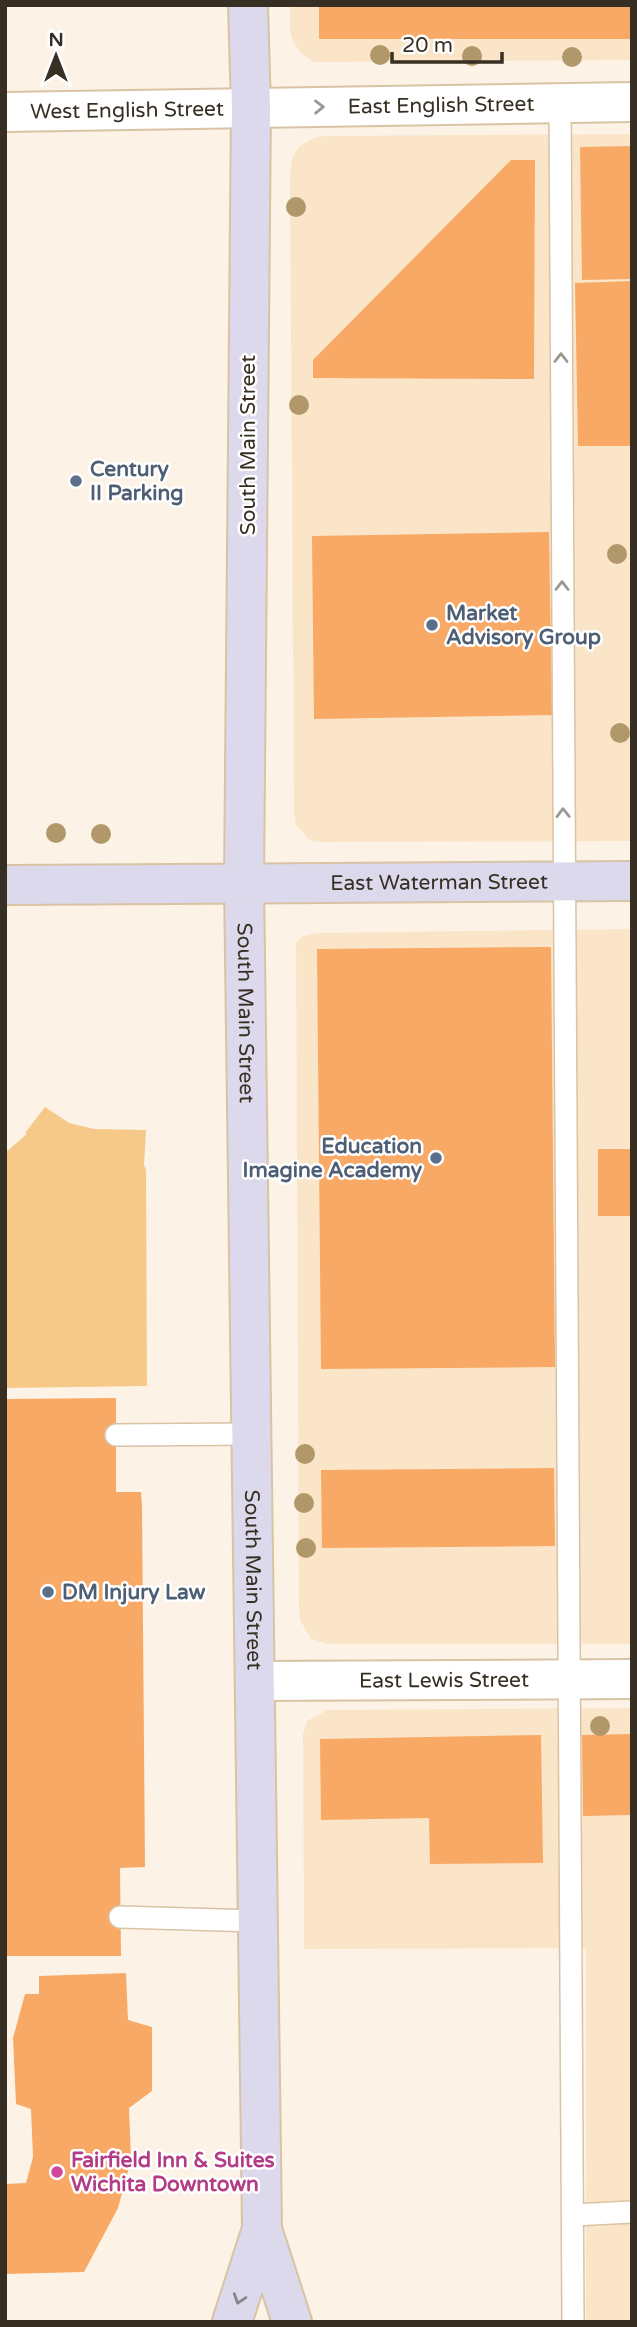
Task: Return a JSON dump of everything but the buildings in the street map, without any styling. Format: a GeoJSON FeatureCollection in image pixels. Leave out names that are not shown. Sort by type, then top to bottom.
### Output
{"type":"FeatureCollection","features":[{"type":"Feature","properties":{"kind":"street","name":"South Main Street"},"geometry":{"type":"LineString","coordinates":[[248,5],[251,108],[244,882],[262,2229],[292,2322]]}},
{"type":"Feature","properties":{"kind":"street","name":"East English Street"},"geometry":{"type":"LineString","coordinates":[[251,108],[632,102]]}},
{"type":"Feature","properties":{"kind":"street","name":"West English Street"},"geometry":{"type":"LineString","coordinates":[[5,112],[251,108]]}},
{"type":"Feature","properties":{"kind":"street","name":"East Waterman Street"},"geometry":{"type":"LineString","coordinates":[[5,885],[632,881]]}},
{"type":"Feature","properties":{"kind":"street","name":"East Lewis Street"},"geometry":{"type":"LineString","coordinates":[[255,1681],[632,1679]]}},
{"type":"Feature","properties":{"kind":"street","name":"South Main Street"},"geometry":{"type":"LineString","coordinates":[[232,2322],[262,2229]]}},
{"type":"Feature","properties":{"kind":"lane"},"geometry":{"type":"LineString","coordinates":[[559,103],[573,2322]]}},
{"type":"Feature","properties":{"kind":"lane"},"geometry":{"type":"LineString","coordinates":[[116,1435],[252,1434]]}},
{"type":"Feature","properties":{"kind":"lane"},"geometry":{"type":"LineString","coordinates":[[120,1917],[257,1921]]}},
{"type":"Feature","properties":{"kind":"lane"},"geometry":{"type":"LineString","coordinates":[[573,2215],[632,2212]]}},
{"type":"Feature","properties":{"kind":"shaded area"},"geometry":{"type":"Polygon","coordinates":[[[290,5],[632,5],[632,60],[314,62],[294,44],[290,31],[290,5]]]}},
{"type":"Feature","properties":{"kind":"shaded area"},"geometry":{"type":"Polygon","coordinates":[[[632,134],[632,841],[309,840],[296,825],[294,811],[292,158],[299,147],[311,139],[325,136],[632,134]]]}},
{"type":"Feature","properties":{"kind":"shaded area"},"geometry":{"type":"Polygon","coordinates":[[[632,929],[632,1644],[328,1644],[311,1639],[300,1620],[299,1608],[296,943],[303,936],[317,933],[632,929]]]}},
{"type":"Feature","properties":{"kind":"shaded area"},"geometry":{"type":"Polygon","coordinates":[[[45,1107],[69,1123],[94,1129],[146,1130],[144,1165],[147,1386],[5,1388],[5,1153],[27,1134],[25,1133],[45,1107]]]}},
{"type":"Feature","properties":{"kind":"shaded area"},"geometry":{"type":"Polygon","coordinates":[[[632,1708],[632,2322],[586,2322],[586,1948],[304,1949],[303,1734],[307,1721],[327,1710],[632,1708]]]}},
{"type":"Feature","properties":{"kind":"place","name":"Century II Parking"},"geometry":{"type":"Point","coordinates":[76,481]}},
{"type":"Feature","properties":{"kind":"place","name":"Market Advisory Group"},"geometry":{"type":"Point","coordinates":[432,625]}},
{"type":"Feature","properties":{"kind":"place","name":"Education Imagine Academy"},"geometry":{"type":"Point","coordinates":[436,1158]}},
{"type":"Feature","properties":{"kind":"place","name":"DM Injury Law"},"geometry":{"type":"Point","coordinates":[48,1592]}},
{"type":"Feature","properties":{"kind":"place","name":"Fairfield Inn & Suites Wichita Downtown"},"geometry":{"type":"Point","coordinates":[57,2172]}}]}
